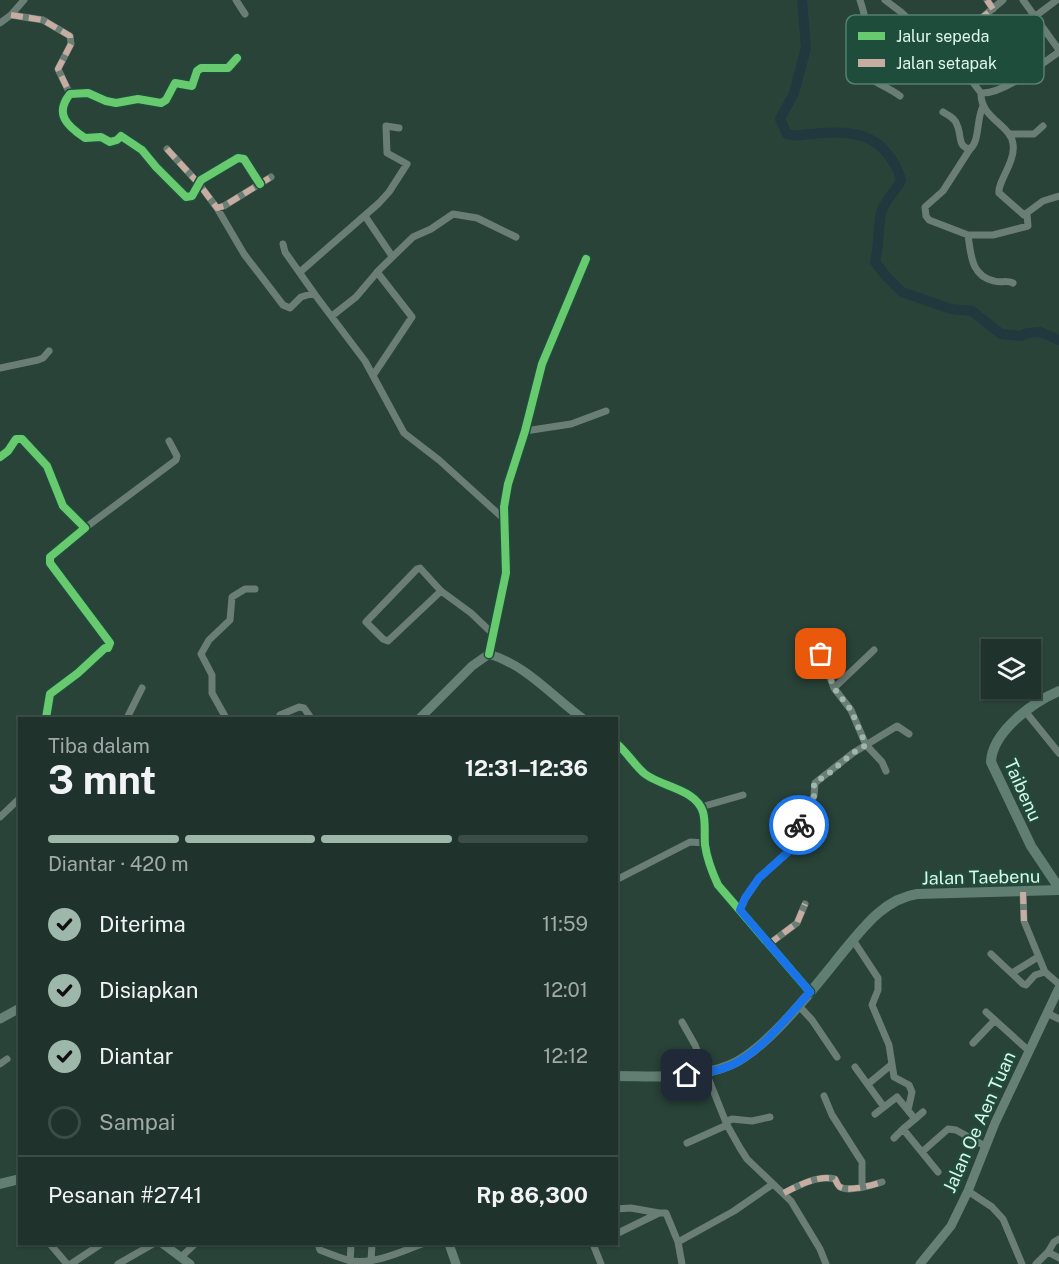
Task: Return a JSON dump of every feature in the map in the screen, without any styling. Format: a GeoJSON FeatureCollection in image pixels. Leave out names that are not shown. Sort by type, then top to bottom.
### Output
{"type":"FeatureCollection","features":[{"type":"Feature","properties":{"kind":"main road","name":"Taibenu"},"geometry":{"type":"LineString","coordinates":[[1059,691],[1025,711],[1011,725],[993,748],[991,762],[1031,846],[1059,889]]}},
{"type":"Feature","properties":{"kind":"main road","name":"Jalan Taebenu"},"geometry":{"type":"LineString","coordinates":[[618,1076],[707,1073],[739,1061],[765,1040],[882,910],[906,896],[1059,889]]}},
{"type":"Feature","properties":{"kind":"main road"},"geometry":{"type":"LineString","coordinates":[[0,1184],[18,1180]]}},
{"type":"Feature","properties":{"kind":"street"},"geometry":{"type":"LineString","coordinates":[[0,23],[11,15],[24,0]]}},
{"type":"Feature","properties":{"kind":"street"},"geometry":{"type":"LineString","coordinates":[[236,0],[245,14]]}},
{"type":"Feature","properties":{"kind":"street"},"geometry":{"type":"LineString","coordinates":[[860,0],[863,15]]}},
{"type":"Feature","properties":{"kind":"street"},"geometry":{"type":"LineString","coordinates":[[885,0],[904,15]]}},
{"type":"Feature","properties":{"kind":"street"},"geometry":{"type":"LineString","coordinates":[[987,0],[993,9]]}},
{"type":"Feature","properties":{"kind":"street"},"geometry":{"type":"LineString","coordinates":[[985,15],[1003,0]]}},
{"type":"Feature","properties":{"kind":"street"},"geometry":{"type":"LineString","coordinates":[[1023,0],[1035,15]]}},
{"type":"Feature","properties":{"kind":"street"},"geometry":{"type":"LineString","coordinates":[[1037,15],[1057,0]]}},
{"type":"Feature","properties":{"kind":"street"},"geometry":{"type":"LineString","coordinates":[[11,15],[43,20],[69,36],[72,44],[58,69],[70,94]]}},
{"type":"Feature","properties":{"kind":"street"},"geometry":{"type":"LineString","coordinates":[[1044,30],[1058,54],[1044,63]]}},
{"type":"Feature","properties":{"kind":"street"},"geometry":{"type":"LineString","coordinates":[[70,94],[88,93],[116,103],[138,99],[161,103],[166,100],[175,83],[192,86],[197,71],[201,68],[228,68],[237,58]]}},
{"type":"Feature","properties":{"kind":"street"},"geometry":{"type":"LineString","coordinates":[[882,84],[900,96]]}},
{"type":"Feature","properties":{"kind":"street"},"geometry":{"type":"LineString","coordinates":[[974,84],[981,93],[983,106],[978,120],[976,143],[944,191],[925,207],[926,216],[929,220],[968,236],[993,235],[1024,228],[1029,223],[1027,214]]}},
{"type":"Feature","properties":{"kind":"street"},"geometry":{"type":"LineString","coordinates":[[981,93],[991,92],[1010,84]]}},
{"type":"Feature","properties":{"kind":"street"},"geometry":{"type":"LineString","coordinates":[[70,94],[63,104],[64,117],[70,127],[83,137],[90,139],[101,137],[110,142],[121,136],[133,143],[186,197],[192,196],[206,177],[241,158],[244,159],[260,184]]}},
{"type":"Feature","properties":{"kind":"street"},"geometry":{"type":"LineString","coordinates":[[983,106],[1009,134],[1014,145],[1009,168],[998,191],[1023,214],[1027,214]]}},
{"type":"Feature","properties":{"kind":"street"},"geometry":{"type":"LineString","coordinates":[[943,112],[953,118],[957,125],[961,145],[970,149]]}},
{"type":"Feature","properties":{"kind":"street"},"geometry":{"type":"LineString","coordinates":[[300,272],[365,216],[389,192],[407,164],[387,153],[386,126],[399,128]]}},
{"type":"Feature","properties":{"kind":"street"},"geometry":{"type":"LineString","coordinates":[[1009,134],[1034,134],[1043,126]]}},
{"type":"Feature","properties":{"kind":"street"},"geometry":{"type":"LineString","coordinates":[[167,149],[217,208],[244,254],[283,305],[287,308],[293,307],[301,297],[314,293]]}},
{"type":"Feature","properties":{"kind":"street"},"geometry":{"type":"LineString","coordinates":[[217,208],[271,177]]}},
{"type":"Feature","properties":{"kind":"street"},"geometry":{"type":"LineString","coordinates":[[1027,214],[1043,201],[1059,196]]}},
{"type":"Feature","properties":{"kind":"street"},"geometry":{"type":"LineString","coordinates":[[333,316],[356,297],[392,256],[413,237],[431,229],[453,214],[477,218],[516,237]]}},
{"type":"Feature","properties":{"kind":"street"},"geometry":{"type":"LineString","coordinates":[[365,216],[392,256]]}},
{"type":"Feature","properties":{"kind":"street"},"geometry":{"type":"LineString","coordinates":[[968,236],[976,271],[994,281],[1013,283]]}},
{"type":"Feature","properties":{"kind":"street"},"geometry":{"type":"LineString","coordinates":[[283,244],[285,252],[374,374],[404,433],[440,460],[504,519]]}},
{"type":"Feature","properties":{"kind":"street"},"geometry":{"type":"LineString","coordinates":[[421,717],[472,666],[489,654],[506,573],[504,519],[508,484],[525,431],[542,364],[586,259]]}},
{"type":"Feature","properties":{"kind":"street"},"geometry":{"type":"LineString","coordinates":[[374,374],[412,317],[377,272]]}},
{"type":"Feature","properties":{"kind":"street"},"geometry":{"type":"LineString","coordinates":[[0,368],[38,360],[49,351]]}},
{"type":"Feature","properties":{"kind":"street"},"geometry":{"type":"LineString","coordinates":[[525,431],[571,424],[606,411]]}},
{"type":"Feature","properties":{"kind":"street"},"geometry":{"type":"LineString","coordinates":[[0,457],[8,451],[16,439],[22,439],[47,466],[63,506],[85,528]]}},
{"type":"Feature","properties":{"kind":"street"},"geometry":{"type":"LineString","coordinates":[[46,717],[48,700],[53,690],[78,673],[110,645],[109,640],[50,562],[50,557],[176,460],[177,456],[169,441]]}},
{"type":"Feature","properties":{"kind":"street"},"geometry":{"type":"LineString","coordinates":[[441,591],[388,641],[382,639],[366,622],[418,568],[424,570],[441,591],[471,613],[493,634]]}},
{"type":"Feature","properties":{"kind":"street"},"geometry":{"type":"LineString","coordinates":[[225,717],[212,693],[212,675],[201,654],[209,640],[230,621],[231,601],[236,594],[244,589],[255,589]]}},
{"type":"Feature","properties":{"kind":"street"},"geometry":{"type":"LineString","coordinates":[[834,688],[874,650]]}},
{"type":"Feature","properties":{"kind":"street"},"geometry":{"type":"LineString","coordinates":[[489,654],[534,678],[581,717]]}},
{"type":"Feature","properties":{"kind":"street"},"geometry":{"type":"LineString","coordinates":[[821,654],[834,688],[851,710],[866,745],[882,762],[886,771]]}},
{"type":"Feature","properties":{"kind":"street"},"geometry":{"type":"LineString","coordinates":[[128,717],[142,688]]}},
{"type":"Feature","properties":{"kind":"street"},"geometry":{"type":"LineString","coordinates":[[280,715],[299,707],[304,708],[310,717]]}},
{"type":"Feature","properties":{"kind":"street"},"geometry":{"type":"LineString","coordinates":[[1025,711],[1059,753]]}},
{"type":"Feature","properties":{"kind":"street"},"geometry":{"type":"LineString","coordinates":[[740,910],[745,898],[759,878],[788,852],[814,796],[814,783],[853,753],[897,726],[909,734]]}},
{"type":"Feature","properties":{"kind":"street"},"geometry":{"type":"LineString","coordinates":[[618,745],[646,774],[671,788],[682,791],[701,807],[709,865],[718,885],[810,992]]}},
{"type":"Feature","properties":{"kind":"street"},"geometry":{"type":"LineString","coordinates":[[701,807],[742,795]]}},
{"type":"Feature","properties":{"kind":"street"},"geometry":{"type":"LineString","coordinates":[[0,817],[18,800]]}},
{"type":"Feature","properties":{"kind":"street"},"geometry":{"type":"LineString","coordinates":[[618,879],[690,842],[705,843]]}},
{"type":"Feature","properties":{"kind":"street"},"geometry":{"type":"LineString","coordinates":[[1023,892],[1023,918],[1045,972],[1059,986]]}},
{"type":"Feature","properties":{"kind":"street"},"geometry":{"type":"LineString","coordinates":[[769,944],[797,923],[805,904]]}},
{"type":"Feature","properties":{"kind":"street"},"geometry":{"type":"LineString","coordinates":[[853,940],[878,978],[878,990],[872,1005],[889,1045],[891,1065],[896,1080],[909,1085],[912,1092],[908,1110]]}},
{"type":"Feature","properties":{"kind":"street"},"geometry":{"type":"LineString","coordinates":[[992,954],[1025,985],[1035,975],[1045,972]]}},
{"type":"Feature","properties":{"kind":"street"},"geometry":{"type":"LineString","coordinates":[[1012,973],[1038,957]]}},
{"type":"Feature","properties":{"kind":"street","name":"Jalan Oe Aen Tuan"},"geometry":{"type":"LineString","coordinates":[[920,1264],[951,1226],[968,1191],[985,1146],[1059,986]]}},
{"type":"Feature","properties":{"kind":"street"},"geometry":{"type":"LineString","coordinates":[[798,1005],[812,1020],[837,1057]]}},
{"type":"Feature","properties":{"kind":"street"},"geometry":{"type":"LineString","coordinates":[[0,1019],[18,1009]]}},
{"type":"Feature","properties":{"kind":"street"},"geometry":{"type":"LineString","coordinates":[[986,1012],[1029,1051]]}},
{"type":"Feature","properties":{"kind":"street"},"geometry":{"type":"LineString","coordinates":[[1047,1013],[1059,1019]]}},
{"type":"Feature","properties":{"kind":"street"},"geometry":{"type":"LineString","coordinates":[[973,1043],[995,1020]]}},
{"type":"Feature","properties":{"kind":"street"},"geometry":{"type":"LineString","coordinates":[[682,1022],[695,1045],[727,1123],[744,1154],[796,1206],[826,1264]]}},
{"type":"Feature","properties":{"kind":"street"},"geometry":{"type":"LineString","coordinates":[[0,1064],[7,1059]]}},
{"type":"Feature","properties":{"kind":"street"},"geometry":{"type":"LineString","coordinates":[[868,1084],[891,1065]]}},
{"type":"Feature","properties":{"kind":"street"},"geometry":{"type":"LineString","coordinates":[[855,1067],[884,1107]]}},
{"type":"Feature","properties":{"kind":"street"},"geometry":{"type":"LineString","coordinates":[[824,1096],[832,1115],[862,1162],[862,1187]]}},
{"type":"Feature","properties":{"kind":"street"},"geometry":{"type":"LineString","coordinates":[[875,1114],[897,1097],[915,1119]]}},
{"type":"Feature","properties":{"kind":"street"},"geometry":{"type":"LineString","coordinates":[[894,1138],[923,1112]]}},
{"type":"Feature","properties":{"kind":"street"},"geometry":{"type":"LineString","coordinates":[[687,1143],[732,1119],[752,1121],[770,1117]]}},
{"type":"Feature","properties":{"kind":"street"},"geometry":{"type":"LineString","coordinates":[[922,1152],[948,1129],[956,1130],[985,1146]]}},
{"type":"Feature","properties":{"kind":"street"},"geometry":{"type":"LineString","coordinates":[[903,1130],[938,1172]]}},
{"type":"Feature","properties":{"kind":"street"},"geometry":{"type":"LineString","coordinates":[[784,1193],[804,1183],[830,1178],[837,1180],[840,1187],[862,1187],[882,1182]]}},
{"type":"Feature","properties":{"kind":"street"},"geometry":{"type":"LineString","coordinates":[[678,1242],[734,1211],[773,1184]]}},
{"type":"Feature","properties":{"kind":"street"},"geometry":{"type":"LineString","coordinates":[[968,1191],[992,1207],[1003,1219],[1022,1264]]}},
{"type":"Feature","properties":{"kind":"street"},"geometry":{"type":"LineString","coordinates":[[618,1209],[631,1208],[659,1214]]}},
{"type":"Feature","properties":{"kind":"street"},"geometry":{"type":"LineString","coordinates":[[618,1233],[666,1212],[678,1242],[682,1264]]}},
{"type":"Feature","properties":{"kind":"street"},"geometry":{"type":"LineString","coordinates":[[1036,1264],[1059,1239]]}},
{"type":"Feature","properties":{"kind":"street"},"geometry":{"type":"LineString","coordinates":[[51,1245],[69,1264],[99,1245]]}},
{"type":"Feature","properties":{"kind":"street"},"geometry":{"type":"LineString","coordinates":[[118,1264],[151,1245]]}},
{"type":"Feature","properties":{"kind":"street"},"geometry":{"type":"LineString","coordinates":[[165,1245],[190,1264]]}},
{"type":"Feature","properties":{"kind":"street"},"geometry":{"type":"LineString","coordinates":[[181,1257],[194,1245]]}},
{"type":"Feature","properties":{"kind":"street"},"geometry":{"type":"LineString","coordinates":[[318,1245],[320,1250],[350,1263],[371,1261],[419,1245]]}},
{"type":"Feature","properties":{"kind":"street"},"geometry":{"type":"LineString","coordinates":[[350,1263],[351,1245]]}},
{"type":"Feature","properties":{"kind":"street"},"geometry":{"type":"LineString","coordinates":[[371,1261],[372,1245]]}},
{"type":"Feature","properties":{"kind":"street"},"geometry":{"type":"LineString","coordinates":[[449,1245],[456,1264]]}},
{"type":"Feature","properties":{"kind":"street"},"geometry":{"type":"LineString","coordinates":[[594,1245],[601,1264]]}},
{"type":"Feature","properties":{"kind":"street"},"geometry":{"type":"LineString","coordinates":[[1048,1252],[1059,1258]]}},
{"type":"Feature","properties":{"kind":"waterway"},"geometry":{"type":"LineString","coordinates":[[802,0],[806,48],[794,93],[780,119],[787,134],[790,135],[850,133],[869,139],[878,144],[893,161],[901,180],[881,213],[875,262],[902,292],[951,309],[972,311],[1001,334],[1020,336],[1040,332],[1059,340]]}},
{"type":"Feature","properties":{"kind":"marked path"},"geometry":{"type":"LineString","coordinates":[[985,15],[993,9],[987,0]]}},
{"type":"Feature","properties":{"kind":"marked path"},"geometry":{"type":"LineString","coordinates":[[11,15],[43,20],[70,36],[71,44],[58,69],[70,94]]}},
{"type":"Feature","properties":{"kind":"marked path"},"geometry":{"type":"LineString","coordinates":[[167,149],[217,208],[271,177]]}},
{"type":"Feature","properties":{"kind":"marked path"},"geometry":{"type":"LineString","coordinates":[[1023,892],[1024,921]]}},
{"type":"Feature","properties":{"kind":"marked path"},"geometry":{"type":"LineString","coordinates":[[769,944],[797,923],[805,904]]}},
{"type":"Feature","properties":{"kind":"marked path"},"geometry":{"type":"LineString","coordinates":[[784,1193],[822,1178],[835,1179],[840,1187],[849,1189],[882,1182]]}},
{"type":"Feature","properties":{"kind":"cycle path"},"geometry":{"type":"LineString","coordinates":[[237,58],[228,68],[201,68],[197,71],[192,86],[175,83],[166,100],[161,103],[138,99],[116,103],[88,93],[70,94],[65,101],[63,114],[68,124],[85,138],[101,137],[110,142],[121,136],[142,150],[186,197],[192,196],[201,180],[238,158],[244,159],[260,184]]}},
{"type":"Feature","properties":{"kind":"cycle path"},"geometry":{"type":"LineString","coordinates":[[489,654],[506,573],[504,507],[508,484],[525,431],[542,364],[586,259]]}},
{"type":"Feature","properties":{"kind":"cycle path"},"geometry":{"type":"LineString","coordinates":[[0,457],[8,451],[16,439],[22,439],[47,466],[63,506],[85,528],[50,557],[50,563],[110,643],[108,648],[105,648],[78,673],[50,694],[46,717]]}},
{"type":"Feature","properties":{"kind":"cycle path"},"geometry":{"type":"LineString","coordinates":[[618,745],[645,774],[686,793],[699,804],[704,816],[707,855],[718,885],[810,992]]}},
{"type":"Feature","properties":{"kind":"way so far"},"geometry":{"type":"LineString","coordinates":[[799,825],[814,796],[814,783],[866,745],[851,710],[834,688],[821,654]]}},
{"type":"Feature","properties":{"kind":"route"},"geometry":{"type":"LineString","coordinates":[[687,1075],[707,1073],[739,1061],[772,1033],[810,992],[740,910],[745,898],[759,878],[788,852],[799,825]]}}]}
